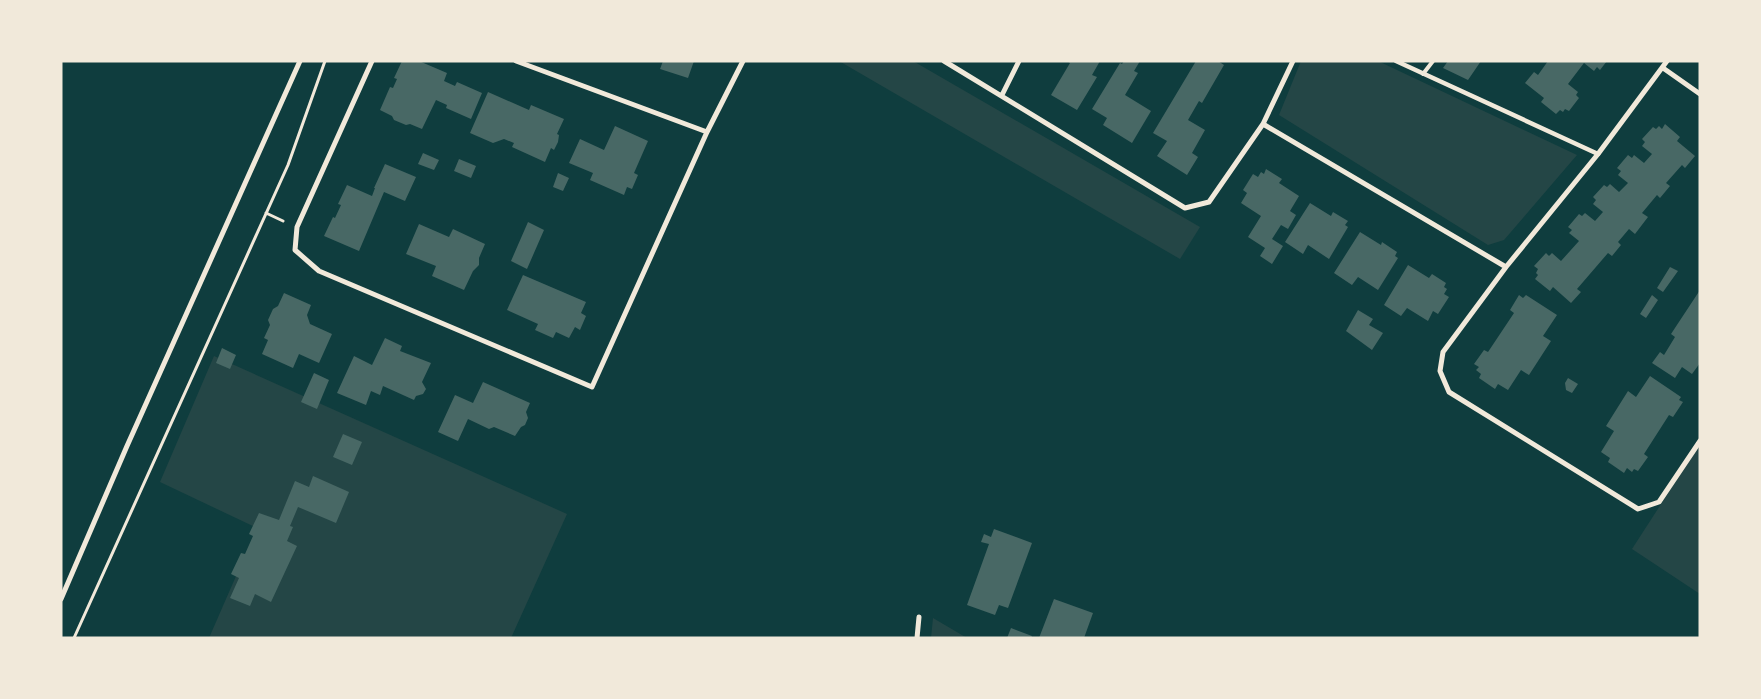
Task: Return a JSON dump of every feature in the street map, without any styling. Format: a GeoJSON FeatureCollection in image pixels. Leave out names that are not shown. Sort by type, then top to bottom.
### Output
{"type":"FeatureCollection","features":[{"type":"Feature","properties":{"kind":"street"},"geometry":{"type":"LineString","coordinates":[[61,599],[127,446],[300,61]]}},
{"type":"Feature","properties":{"kind":"street"},"geometry":{"type":"LineString","coordinates":[[372,61],[297,228],[295,250],[319,271],[592,387],[742,61]]}},
{"type":"Feature","properties":{"kind":"street"},"geometry":{"type":"LineString","coordinates":[[516,61],[708,132]]}},
{"type":"Feature","properties":{"kind":"street"},"geometry":{"type":"LineString","coordinates":[[944,61],[1185,208],[1209,202],[1263,124],[1293,61]]}},
{"type":"Feature","properties":{"kind":"street"},"geometry":{"type":"LineString","coordinates":[[1002,95],[1018,61]]}},
{"type":"Feature","properties":{"kind":"street"},"geometry":{"type":"LineString","coordinates":[[1396,61],[1598,154]]}},
{"type":"Feature","properties":{"kind":"street"},"geometry":{"type":"LineString","coordinates":[[1667,61],[1598,154],[1506,267],[1443,352],[1440,371],[1449,392],[1638,509],[1660,502],[1700,441]]}},
{"type":"Feature","properties":{"kind":"street"},"geometry":{"type":"LineString","coordinates":[[1662,68],[1700,94]]}},
{"type":"Feature","properties":{"kind":"street"},"geometry":{"type":"LineString","coordinates":[[1263,124],[1506,267]]}},
{"type":"Feature","properties":{"kind":"street"},"geometry":{"type":"LineString","coordinates":[[917,638],[919,617]]}},
{"type":"Feature","properties":{"kind":"lane"},"geometry":{"type":"LineString","coordinates":[[1423,74],[1433,61]]}},
{"type":"Feature","properties":{"kind":"path"},"geometry":{"type":"LineString","coordinates":[[74,638],[288,165],[325,61]]}},
{"type":"Feature","properties":{"kind":"shaded area"},"geometry":{"type":"Polygon","coordinates":[[[839,61],[913,61],[1200,227],[1180,259],[839,61]]]}},
{"type":"Feature","properties":{"kind":"shaded area"},"geometry":{"type":"Polygon","coordinates":[[[1301,61],[1378,61],[1577,155],[1504,240],[1488,245],[1279,115],[1301,61]]]}},
{"type":"Feature","properties":{"kind":"shaded area"},"geometry":{"type":"Polygon","coordinates":[[[214,356],[567,514],[511,638],[209,638],[257,528],[160,482],[214,356]]]}},
{"type":"Feature","properties":{"kind":"shaded area"},"geometry":{"type":"Polygon","coordinates":[[[1696,450],[1700,451],[1700,594],[1632,549],[1696,450]]]}},
{"type":"Feature","properties":{"kind":"shaded area"},"geometry":{"type":"Polygon","coordinates":[[[933,618],[967,638],[931,638],[933,618]]]}},
{"type":"Feature","properties":{"kind":"building"},"geometry":{"type":"Polygon","coordinates":[[[402,61],[419,61],[447,73],[444,81],[455,86],[457,82],[482,93],[471,119],[446,108],[447,105],[436,100],[422,129],[394,120],[392,116],[380,110],[390,87],[393,88],[397,79],[394,78],[402,61]]]}},
{"type":"Feature","properties":{"kind":"building"},"geometry":{"type":"Polygon","coordinates":[[[663,61],[694,61],[688,78],[660,69],[663,61]]]}},
{"type":"Feature","properties":{"kind":"building"},"geometry":{"type":"Polygon","coordinates":[[[1067,61],[1100,61],[1092,75],[1097,77],[1077,110],[1051,95],[1070,63],[1067,61]]]}},
{"type":"Feature","properties":{"kind":"building"},"geometry":{"type":"Polygon","coordinates":[[[1124,61],[1140,61],[1134,71],[1138,73],[1125,95],[1151,111],[1132,143],[1103,125],[1107,118],[1092,109],[1120,63],[1122,64],[1124,61]]]}},
{"type":"Feature","properties":{"kind":"building"},"geometry":{"type":"Polygon","coordinates":[[[1196,61],[1218,61],[1224,65],[1202,103],[1199,101],[1188,120],[1205,130],[1192,153],[1198,157],[1187,175],[1157,156],[1167,141],[1153,133],[1196,61]]]}},
{"type":"Feature","properties":{"kind":"building"},"geometry":{"type":"Polygon","coordinates":[[[1448,61],[1481,61],[1468,80],[1443,68],[1448,61]]]}},
{"type":"Feature","properties":{"kind":"building"},"geometry":{"type":"Polygon","coordinates":[[[1548,61],[1607,61],[1600,70],[1597,67],[1594,71],[1584,63],[1568,84],[1578,92],[1576,95],[1579,98],[1569,111],[1565,109],[1563,112],[1560,110],[1556,114],[1541,102],[1544,98],[1525,83],[1534,72],[1538,75],[1548,61]]]}},
{"type":"Feature","properties":{"kind":"building"},"geometry":{"type":"Polygon","coordinates":[[[488,92],[529,110],[531,105],[564,119],[557,134],[559,135],[558,142],[554,150],[551,148],[545,162],[512,147],[514,143],[504,139],[493,143],[470,133],[488,92]]]}},
{"type":"Feature","properties":{"kind":"building"},"geometry":{"type":"Polygon","coordinates":[[[1665,124],[1680,137],[1677,141],[1695,156],[1685,168],[1682,165],[1666,183],[1670,186],[1660,198],[1657,195],[1642,213],[1648,217],[1635,234],[1629,229],[1618,242],[1621,245],[1612,256],[1608,253],[1577,289],[1581,292],[1571,303],[1553,287],[1550,291],[1535,279],[1538,275],[1536,273],[1538,269],[1534,266],[1546,253],[1549,256],[1552,253],[1561,261],[1579,241],[1569,233],[1572,230],[1568,227],[1579,214],[1582,216],[1585,213],[1595,221],[1603,212],[1593,204],[1596,200],[1593,197],[1604,185],[1607,187],[1610,184],[1619,192],[1628,183],[1618,175],[1621,171],[1617,168],[1628,155],[1632,158],[1634,155],[1644,163],[1652,154],[1642,146],[1645,142],[1642,139],[1653,127],[1656,129],[1659,126],[1662,129],[1665,124]]]}},
{"type":"Feature","properties":{"kind":"building"},"geometry":{"type":"Polygon","coordinates":[[[615,126],[648,141],[634,173],[638,175],[632,189],[627,187],[624,195],[590,180],[593,173],[569,163],[580,139],[604,150],[615,126]]]}},
{"type":"Feature","properties":{"kind":"building"},"geometry":{"type":"Polygon","coordinates":[[[423,153],[439,160],[434,170],[418,164],[423,153]]]}},
{"type":"Feature","properties":{"kind":"building"},"geometry":{"type":"Polygon","coordinates":[[[459,159],[476,166],[471,178],[454,171],[459,159]]]}},
{"type":"Feature","properties":{"kind":"building"},"geometry":{"type":"Polygon","coordinates":[[[385,164],[416,177],[405,201],[384,192],[359,251],[324,236],[341,205],[338,204],[347,185],[372,196],[385,164]]]}},
{"type":"Feature","properties":{"kind":"building"},"geometry":{"type":"Polygon","coordinates":[[[1266,169],[1282,179],[1279,183],[1299,196],[1290,211],[1296,215],[1288,229],[1281,225],[1272,239],[1283,246],[1272,264],[1260,256],[1265,248],[1248,237],[1261,216],[1241,203],[1247,193],[1243,190],[1253,174],[1258,177],[1261,172],[1264,174],[1266,169]]]}},
{"type":"Feature","properties":{"kind":"building"},"geometry":{"type":"Polygon","coordinates":[[[558,173],[569,178],[563,191],[553,187],[558,173]]]}},
{"type":"Feature","properties":{"kind":"building"},"geometry":{"type":"Polygon","coordinates":[[[1310,203],[1331,216],[1333,212],[1348,221],[1345,225],[1348,227],[1329,259],[1308,245],[1303,254],[1285,242],[1310,203]]]}},
{"type":"Feature","properties":{"kind":"building"},"geometry":{"type":"Polygon","coordinates":[[[528,222],[544,230],[527,269],[511,261],[528,222]]]}},
{"type":"Feature","properties":{"kind":"building"},"geometry":{"type":"Polygon","coordinates":[[[419,224],[449,237],[453,229],[485,244],[479,258],[479,265],[473,271],[464,290],[432,276],[436,266],[406,254],[419,224]]]}},
{"type":"Feature","properties":{"kind":"building"},"geometry":{"type":"Polygon","coordinates":[[[1360,232],[1381,245],[1382,242],[1397,252],[1395,256],[1398,258],[1378,290],[1358,277],[1352,285],[1334,273],[1360,232]]]}},
{"type":"Feature","properties":{"kind":"building"},"geometry":{"type":"Polygon","coordinates":[[[1408,265],[1429,278],[1432,274],[1446,283],[1444,287],[1447,289],[1444,294],[1449,297],[1438,314],[1433,311],[1428,321],[1407,308],[1401,316],[1384,305],[1408,265]]]}},
{"type":"Feature","properties":{"kind":"building"},"geometry":{"type":"Polygon","coordinates":[[[1670,267],[1678,271],[1663,292],[1657,288],[1670,267]]]}},
{"type":"Feature","properties":{"kind":"building"},"geometry":{"type":"Polygon","coordinates":[[[523,275],[586,302],[581,313],[586,316],[580,330],[575,327],[569,338],[556,332],[553,338],[535,330],[538,324],[507,310],[523,275]]]}},
{"type":"Feature","properties":{"kind":"building"},"geometry":{"type":"Polygon","coordinates":[[[1700,290],[1700,363],[1692,374],[1682,367],[1675,378],[1652,363],[1660,352],[1664,355],[1675,337],[1671,334],[1700,290]]]}},
{"type":"Feature","properties":{"kind":"building"},"geometry":{"type":"Polygon","coordinates":[[[284,293],[311,305],[307,315],[310,324],[332,334],[319,363],[299,354],[293,368],[262,354],[268,340],[264,338],[270,325],[268,320],[284,293]]]}},
{"type":"Feature","properties":{"kind":"building"},"geometry":{"type":"Polygon","coordinates":[[[1519,295],[1523,298],[1526,295],[1557,315],[1543,336],[1551,341],[1529,375],[1521,370],[1508,390],[1498,384],[1495,389],[1479,378],[1481,374],[1476,370],[1479,367],[1474,364],[1484,350],[1488,352],[1514,313],[1510,310],[1519,295]]]}},
{"type":"Feature","properties":{"kind":"building"},"geometry":{"type":"Polygon","coordinates":[[[1652,295],[1658,300],[1646,318],[1640,314],[1652,295]]]}},
{"type":"Feature","properties":{"kind":"building"},"geometry":{"type":"Polygon","coordinates":[[[1358,310],[1373,319],[1369,325],[1383,333],[1372,350],[1346,331],[1358,310]]]}},
{"type":"Feature","properties":{"kind":"building"},"geometry":{"type":"Polygon","coordinates":[[[385,338],[402,346],[400,351],[431,363],[422,382],[426,389],[423,394],[416,396],[414,400],[383,386],[380,395],[371,391],[366,405],[337,393],[354,356],[372,365],[385,338]]]}},
{"type":"Feature","properties":{"kind":"building"},"geometry":{"type":"Polygon","coordinates":[[[222,348],[236,355],[230,369],[216,363],[222,348]]]}},
{"type":"Feature","properties":{"kind":"building"},"geometry":{"type":"Polygon","coordinates":[[[314,373],[329,380],[317,409],[301,402],[314,373]]]}},
{"type":"Feature","properties":{"kind":"building"},"geometry":{"type":"Polygon","coordinates":[[[1650,376],[1681,397],[1679,400],[1683,402],[1673,417],[1669,415],[1644,454],[1648,457],[1638,471],[1634,469],[1632,472],[1627,468],[1624,473],[1608,462],[1610,458],[1601,452],[1614,431],[1606,426],[1628,391],[1636,397],[1650,376]]]}},
{"type":"Feature","properties":{"kind":"building"},"geometry":{"type":"Polygon","coordinates":[[[1568,378],[1578,384],[1572,393],[1566,390],[1565,383],[1568,378]]]}},
{"type":"Feature","properties":{"kind":"building"},"geometry":{"type":"Polygon","coordinates":[[[483,382],[530,403],[526,412],[528,418],[525,425],[521,427],[515,436],[494,427],[489,429],[468,419],[458,441],[438,432],[455,395],[473,403],[483,382]]]}},
{"type":"Feature","properties":{"kind":"building"},"geometry":{"type":"Polygon","coordinates":[[[343,434],[362,442],[352,465],[333,457],[343,434]]]}},
{"type":"Feature","properties":{"kind":"building"},"geometry":{"type":"Polygon","coordinates":[[[313,476],[349,492],[336,523],[298,507],[290,526],[293,527],[287,541],[297,546],[271,602],[255,594],[250,606],[230,598],[239,578],[231,574],[241,553],[245,554],[253,536],[249,534],[259,513],[279,520],[295,481],[309,487],[313,476]]]}},
{"type":"Feature","properties":{"kind":"building"},"geometry":{"type":"Polygon","coordinates":[[[994,529],[1032,543],[1008,608],[999,605],[995,615],[967,605],[989,544],[981,542],[984,534],[991,537],[994,529]]]}},
{"type":"Feature","properties":{"kind":"building"},"geometry":{"type":"Polygon","coordinates":[[[1054,599],[1093,613],[1084,638],[1039,638],[1054,599]]]}},
{"type":"Feature","properties":{"kind":"building"},"geometry":{"type":"Polygon","coordinates":[[[1011,628],[1032,636],[1031,638],[1007,638],[1011,628]]]}}]}
